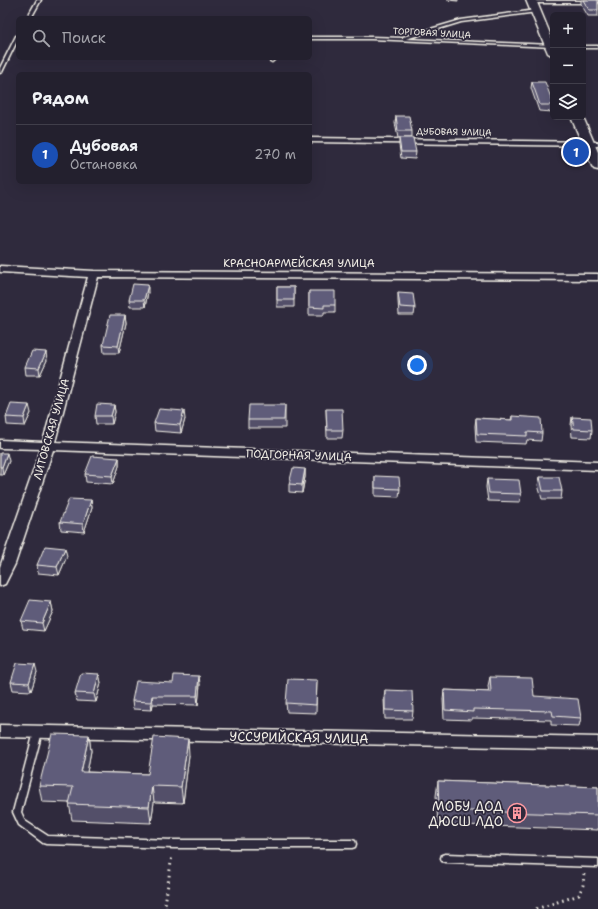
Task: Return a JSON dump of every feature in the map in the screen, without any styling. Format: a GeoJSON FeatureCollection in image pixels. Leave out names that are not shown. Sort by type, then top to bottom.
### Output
{"type":"FeatureCollection","features":[{"type":"Feature","properties":{"kind":"main road"},"geometry":{"type":"LineString","coordinates":[[533,5],[552,48]]}},
{"type":"Feature","properties":{"kind":"main road"},"geometry":{"type":"LineString","coordinates":[[579,120],[593,144],[598,166]]}},
{"type":"Feature","properties":{"kind":"street","name":"ДУБОВАЯ УЛИЦА"},"geometry":{"type":"LineString","coordinates":[[312,140],[593,144]]}},
{"type":"Feature","properties":{"kind":"street","name":"КРАСНОАРМЕЙСКАЯ УЛИЦА"},"geometry":{"type":"LineString","coordinates":[[0,270],[94,274],[598,277]]}},
{"type":"Feature","properties":{"kind":"street","name":"ЛИТОВСКАЯ УЛИЦА"},"geometry":{"type":"LineString","coordinates":[[0,581],[8,564],[48,447],[94,274]]}},
{"type":"Feature","properties":{"kind":"street","name":"ПОДГОРНАЯ УЛИЦА"},"geometry":{"type":"LineString","coordinates":[[0,444],[48,447],[598,466]]}},
{"type":"Feature","properties":{"kind":"street","name":"УССУРИЙСКАЯ УЛИЦА"},"geometry":{"type":"LineString","coordinates":[[0,731],[598,743]]}},
{"type":"Feature","properties":{"kind":"lane"},"geometry":{"type":"LineString","coordinates":[[30,16],[39,0]]}},
{"type":"Feature","properties":{"kind":"lane"},"geometry":{"type":"LineString","coordinates":[[399,40],[462,21],[552,1],[598,2]]}},
{"type":"Feature","properties":{"kind":"lane","name":"ТОРГОВАЯ УЛИЦА"},"geometry":{"type":"LineString","coordinates":[[312,38],[399,40],[550,49]]}},
{"type":"Feature","properties":{"kind":"lane"},"geometry":{"type":"LineString","coordinates":[[0,72],[16,40]]}},
{"type":"Feature","properties":{"kind":"lane"},"geometry":{"type":"LineString","coordinates":[[586,47],[598,47]]}},
{"type":"Feature","properties":{"kind":"lane"},"geometry":{"type":"LineString","coordinates":[[38,732],[17,812],[22,824],[46,840],[174,844],[352,844]]}},
{"type":"Feature","properties":{"kind":"lane"},"geometry":{"type":"LineString","coordinates":[[445,858],[598,863]]}},
{"type":"Feature","properties":{"kind":"path"},"geometry":{"type":"LineString","coordinates":[[166,909],[165,905],[174,844]]}},
{"type":"Feature","properties":{"kind":"path"},"geometry":{"type":"LineString","coordinates":[[536,909],[556,904],[579,895],[583,885],[585,863]]}},
{"type":"Feature","properties":{"kind":"building"},"geometry":{"type":"Polygon","coordinates":[[[583,0],[598,0],[598,10],[589,10],[583,0]]]}},
{"type":"Feature","properties":{"kind":"building"},"geometry":{"type":"Polygon","coordinates":[[[532,82],[545,82],[550,95],[550,105],[540,105],[532,82]]]}},
{"type":"Feature","properties":{"kind":"building"},"geometry":{"type":"Polygon","coordinates":[[[396,116],[409,116],[412,131],[398,131],[396,116]]]}},
{"type":"Feature","properties":{"kind":"building"},"geometry":{"type":"Polygon","coordinates":[[[399,138],[413,138],[416,152],[401,152],[399,138]]]}},
{"type":"Feature","properties":{"kind":"building"},"geometry":{"type":"Polygon","coordinates":[[[133,284],[148,285],[144,300],[129,300],[133,284]]]}},
{"type":"Feature","properties":{"kind":"building"},"geometry":{"type":"Polygon","coordinates":[[[277,287],[294,287],[294,300],[277,300],[277,287]]]}},
{"type":"Feature","properties":{"kind":"building"},"geometry":{"type":"Polygon","coordinates":[[[309,291],[335,291],[335,305],[324,305],[324,308],[309,307],[309,291]]]}},
{"type":"Feature","properties":{"kind":"building"},"geometry":{"type":"Polygon","coordinates":[[[398,293],[413,294],[415,308],[400,307],[398,293]]]}},
{"type":"Feature","properties":{"kind":"building"},"geometry":{"type":"Polygon","coordinates":[[[110,315],[125,315],[118,346],[103,345],[110,315]]]}},
{"type":"Feature","properties":{"kind":"building"},"geometry":{"type":"Polygon","coordinates":[[[32,351],[46,352],[39,368],[25,367],[32,351]]]}},
{"type":"Feature","properties":{"kind":"building"},"geometry":{"type":"Polygon","coordinates":[[[11,404],[29,405],[24,418],[6,417],[11,404]]]}},
{"type":"Feature","properties":{"kind":"building"},"geometry":{"type":"Polygon","coordinates":[[[97,404],[114,405],[111,416],[95,416],[97,404]]]}},
{"type":"Feature","properties":{"kind":"building"},"geometry":{"type":"Polygon","coordinates":[[[249,405],[285,405],[284,420],[248,420],[249,405]]]}},
{"type":"Feature","properties":{"kind":"building"},"geometry":{"type":"Polygon","coordinates":[[[159,409],[184,411],[180,425],[154,423],[159,409]]]}},
{"type":"Feature","properties":{"kind":"building"},"geometry":{"type":"Polygon","coordinates":[[[326,409],[342,409],[343,430],[327,430],[326,409]]]}},
{"type":"Feature","properties":{"kind":"building"},"geometry":{"type":"Polygon","coordinates":[[[512,416],[541,418],[542,433],[527,432],[527,436],[477,434],[476,418],[512,420],[512,416]]]}},
{"type":"Feature","properties":{"kind":"building"},"geometry":{"type":"Polygon","coordinates":[[[572,417],[591,418],[592,430],[574,429],[572,417]]]}},
{"type":"Feature","properties":{"kind":"building"},"geometry":{"type":"Polygon","coordinates":[[[0,453],[7,453],[2,467],[0,467],[0,453]]]}},
{"type":"Feature","properties":{"kind":"building"},"geometry":{"type":"Polygon","coordinates":[[[92,456],[119,458],[112,476],[85,474],[92,456]]]}},
{"type":"Feature","properties":{"kind":"building"},"geometry":{"type":"Polygon","coordinates":[[[293,468],[305,469],[302,485],[289,484],[293,468]]]}},
{"type":"Feature","properties":{"kind":"building"},"geometry":{"type":"Polygon","coordinates":[[[375,476],[399,477],[400,489],[375,488],[375,476]]]}},
{"type":"Feature","properties":{"kind":"building"},"geometry":{"type":"Polygon","coordinates":[[[540,477],[559,477],[562,491],[543,491],[540,477]]]}},
{"type":"Feature","properties":{"kind":"building"},"geometry":{"type":"Polygon","coordinates":[[[487,479],[519,480],[521,494],[489,493],[487,479]]]}},
{"type":"Feature","properties":{"kind":"building"},"geometry":{"type":"Polygon","coordinates":[[[69,499],[91,500],[83,524],[60,522],[69,499]]]}},
{"type":"Feature","properties":{"kind":"building"},"geometry":{"type":"Polygon","coordinates":[[[45,546],[65,548],[57,567],[37,565],[45,546]]]}},
{"type":"Feature","properties":{"kind":"building"},"geometry":{"type":"Polygon","coordinates":[[[30,600],[51,602],[42,623],[21,621],[30,600]]]}},
{"type":"Feature","properties":{"kind":"building"},"geometry":{"type":"Polygon","coordinates":[[[17,663],[35,664],[29,683],[11,682],[17,663]]]}},
{"type":"Feature","properties":{"kind":"building"},"geometry":{"type":"Polygon","coordinates":[[[81,673],[99,674],[94,694],[75,693],[81,673]]]}},
{"type":"Feature","properties":{"kind":"building"},"geometry":{"type":"Polygon","coordinates":[[[174,675],[199,676],[197,696],[152,696],[151,702],[132,701],[136,681],[173,683],[174,675]]]}},
{"type":"Feature","properties":{"kind":"building"},"geometry":{"type":"Polygon","coordinates":[[[490,677],[532,678],[534,696],[578,699],[581,718],[553,716],[552,711],[473,709],[473,712],[445,710],[444,690],[491,692],[490,677]]]}},
{"type":"Feature","properties":{"kind":"building"},"geometry":{"type":"Polygon","coordinates":[[[288,679],[317,680],[316,705],[286,703],[288,679]]]}},
{"type":"Feature","properties":{"kind":"building"},"geometry":{"type":"Polygon","coordinates":[[[385,690],[412,691],[413,711],[385,710],[385,690]]]}},
{"type":"Feature","properties":{"kind":"building"},"geometry":{"type":"Polygon","coordinates":[[[52,734],[89,735],[81,772],[148,774],[154,737],[188,739],[181,787],[152,786],[149,807],[69,804],[73,787],[39,786],[52,734]]]}},
{"type":"Feature","properties":{"kind":"building"},"geometry":{"type":"Polygon","coordinates":[[[438,781],[598,787],[598,815],[439,810],[438,781]]]}},
{"type":"Feature","properties":{"kind":"place","name":"Дубовая"},"geometry":{"type":"Point","coordinates":[576,152]}},
{"type":"Feature","properties":{"kind":"place","name":"МОБУ ДОД ДЮСШ ЛДО"},"geometry":{"type":"Point","coordinates":[517,813]}}]}
